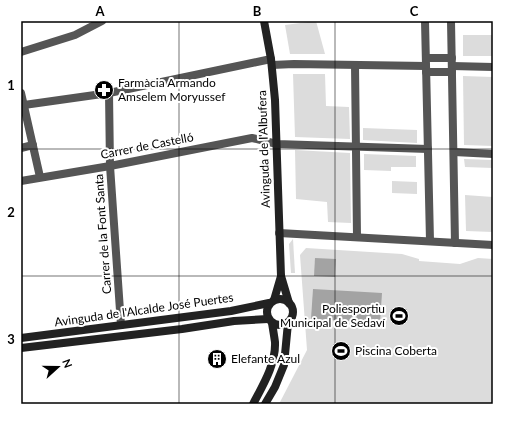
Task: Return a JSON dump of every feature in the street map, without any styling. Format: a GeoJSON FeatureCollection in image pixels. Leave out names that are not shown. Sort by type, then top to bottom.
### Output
{"type":"FeatureCollection","features":[{"type":"Feature","properties":{"kind":"street"},"geometry":{"type":"LineString","coordinates":[[21,52],[75,35],[102,21]]}},
{"type":"Feature","properties":{"kind":"street","name":"Avinguda de l'Albufera"},"geometry":{"type":"LineString","coordinates":[[264,21],[271,62],[277,144],[281,276],[289,302]]}},
{"type":"Feature","properties":{"kind":"street"},"geometry":{"type":"LineString","coordinates":[[425,21],[430,242]]}},
{"type":"Feature","properties":{"kind":"street"},"geometry":{"type":"LineString","coordinates":[[451,21],[455,243]]}},
{"type":"Feature","properties":{"kind":"street"},"geometry":{"type":"LineString","coordinates":[[40,177],[22,99],[109,93],[271,62],[294,64],[493,67]]}},
{"type":"Feature","properties":{"kind":"street"},"geometry":{"type":"LineString","coordinates":[[355,65],[357,237]]}},
{"type":"Feature","properties":{"kind":"street"},"geometry":{"type":"LineString","coordinates":[[426,65],[452,66]]}},
{"type":"Feature","properties":{"kind":"street","name":"Carrer de la Font Santa"},"geometry":{"type":"LineString","coordinates":[[109,93],[110,166],[121,325]]}},
{"type":"Feature","properties":{"kind":"street","name":"Carrer de Castelló"},"geometry":{"type":"LineString","coordinates":[[21,181],[110,166],[252,138],[277,144],[428,150]]}},
{"type":"Feature","properties":{"kind":"street"},"geometry":{"type":"LineString","coordinates":[[21,148],[33,145]]}},
{"type":"Feature","properties":{"kind":"street"},"geometry":{"type":"LineString","coordinates":[[454,152],[493,154]]}},
{"type":"Feature","properties":{"kind":"street"},"geometry":{"type":"LineString","coordinates":[[279,233],[493,245]]}},
{"type":"Feature","properties":{"kind":"street","name":"Avinguda de l'Albufera"},"geometry":{"type":"LineString","coordinates":[[272,302],[281,276]]}},
{"type":"Feature","properties":{"kind":"street"},"geometry":{"type":"LineString","coordinates":[[253,404],[272,364],[275,343],[266,311],[272,302],[282,299],[289,302],[292,306],[293,315],[288,323],[284,365],[266,404]]}},
{"type":"Feature","properties":{"kind":"street","name":"Avinguda de l'Alcalde José Puertes"},"geometry":{"type":"LineString","coordinates":[[21,338],[231,311],[272,302]]}},
{"type":"Feature","properties":{"kind":"street","name":"Avinguda de l'Alcalde José Puertes"},"geometry":{"type":"LineString","coordinates":[[21,348],[182,329],[234,321],[270,321]]}},
{"type":"Feature","properties":{"kind":"street"},"geometry":{"type":"LineString","coordinates":[[270,321],[280,326],[288,323]]}},
{"type":"Feature","properties":{"kind":"shaded area"},"geometry":{"type":"Polygon","coordinates":[[[316,21],[325,54],[290,54],[285,25],[316,21]]]}},
{"type":"Feature","properties":{"kind":"shaded area"},"geometry":{"type":"Polygon","coordinates":[[[463,35],[493,35],[493,56],[463,56],[463,35]]]}},
{"type":"Feature","properties":{"kind":"shaded area"},"geometry":{"type":"Polygon","coordinates":[[[293,74],[325,74],[326,106],[349,107],[350,139],[295,137],[293,74]]]}},
{"type":"Feature","properties":{"kind":"shaded area"},"geometry":{"type":"Polygon","coordinates":[[[463,76],[493,77],[493,146],[464,145],[463,76]]]}},
{"type":"Feature","properties":{"kind":"shaded area"},"geometry":{"type":"Polygon","coordinates":[[[363,128],[417,130],[417,143],[363,140],[363,128]]]}},
{"type":"Feature","properties":{"kind":"shaded area"},"geometry":{"type":"Polygon","coordinates":[[[295,150],[350,153],[351,223],[328,222],[327,202],[296,199],[295,150]]]}},
{"type":"Feature","properties":{"kind":"shaded area"},"geometry":{"type":"Polygon","coordinates":[[[364,154],[416,156],[416,167],[391,167],[391,171],[364,170],[364,154]]]}},
{"type":"Feature","properties":{"kind":"shaded area"},"geometry":{"type":"Polygon","coordinates":[[[464,159],[493,160],[493,168],[465,167],[464,159]]]}},
{"type":"Feature","properties":{"kind":"shaded area"},"geometry":{"type":"Polygon","coordinates":[[[392,181],[417,182],[417,194],[392,193],[392,181]]]}},
{"type":"Feature","properties":{"kind":"shaded area"},"geometry":{"type":"Polygon","coordinates":[[[465,195],[493,197],[493,232],[466,231],[465,195]]]}},
{"type":"Feature","properties":{"kind":"shaded area"},"geometry":{"type":"Polygon","coordinates":[[[293,239],[295,273],[291,273],[289,244],[293,239]]]}},
{"type":"Feature","properties":{"kind":"shaded area","name":"Poliesportiu Municipal de Sedaví"},"geometry":{"type":"Polygon","coordinates":[[[306,248],[402,254],[419,259],[419,261],[460,264],[478,258],[493,259],[493,404],[279,404],[307,350],[300,255],[306,248]]]}},
{"type":"Feature","properties":{"kind":"shaded area"},"geometry":{"type":"Polygon","coordinates":[[[315,258],[336,259],[335,277],[314,276],[315,258]]]}},
{"type":"Feature","properties":{"kind":"shaded area"},"geometry":{"type":"Polygon","coordinates":[[[313,289],[382,293],[380,323],[311,319],[313,289]]]}},
{"type":"Feature","properties":{"kind":"place","name":"Farmàcia Armando Amselem Moryussef"},"geometry":{"type":"Point","coordinates":[104,90]}},
{"type":"Feature","properties":{"kind":"place","name":"Poliesportiu Municipal de Sedaví"},"geometry":{"type":"Point","coordinates":[399,316]}},
{"type":"Feature","properties":{"kind":"place","name":"Piscina Coberta"},"geometry":{"type":"Point","coordinates":[341,351]}},
{"type":"Feature","properties":{"kind":"place","name":"Elefante Azul"},"geometry":{"type":"Point","coordinates":[217,359]}}]}
